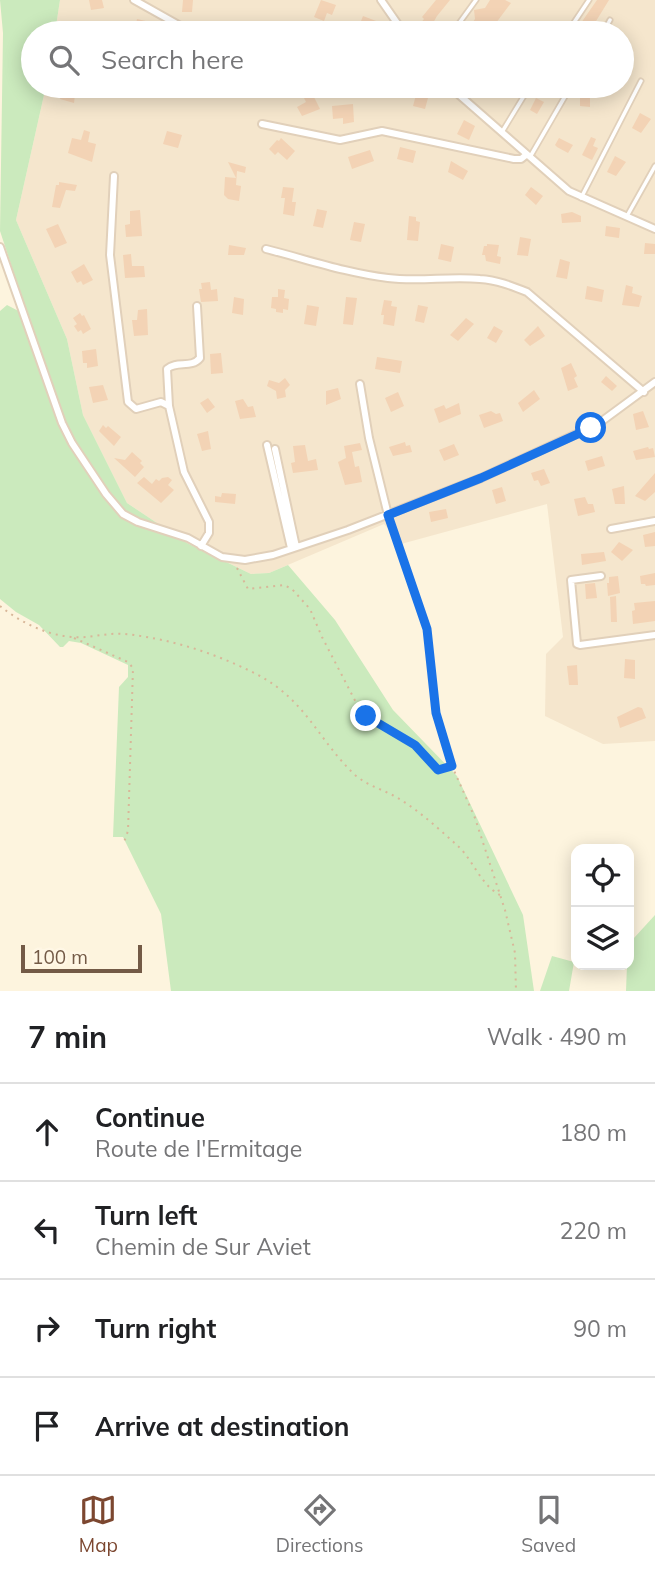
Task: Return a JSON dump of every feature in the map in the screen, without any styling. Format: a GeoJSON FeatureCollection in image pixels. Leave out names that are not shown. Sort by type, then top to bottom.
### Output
{"type":"FeatureCollection","features":[{"type":"Feature","properties":{"kind":"street"},"geometry":{"type":"LineString","coordinates":[[134,0],[172,21]]}},
{"type":"Feature","properties":{"kind":"street"},"geometry":{"type":"LineString","coordinates":[[382,0],[396,21]]}},
{"type":"Feature","properties":{"kind":"street"},"geometry":{"type":"LineString","coordinates":[[462,98],[565,188],[581,198],[655,229]]}},
{"type":"Feature","properties":{"kind":"street"},"geometry":{"type":"LineString","coordinates":[[262,124],[340,140],[382,131],[514,159],[528,156]]}},
{"type":"Feature","properties":{"kind":"street"},"geometry":{"type":"LineString","coordinates":[[114,176],[110,255],[128,402],[136,409],[161,402],[169,405]]}},
{"type":"Feature","properties":{"kind":"street"},"geometry":{"type":"LineString","coordinates":[[0,247],[62,422],[72,443],[106,494],[117,508],[131,519],[182,536],[233,560],[257,559],[294,547],[388,515],[481,478],[591,428],[613,415],[655,382]]}},
{"type":"Feature","properties":{"kind":"street"},"geometry":{"type":"LineString","coordinates":[[266,249],[344,271],[389,278],[480,279],[506,283],[527,292],[644,392]]}},
{"type":"Feature","properties":{"kind":"street"},"geometry":{"type":"LineString","coordinates":[[197,306],[200,358],[193,364],[171,365],[167,369],[169,405],[184,472],[209,522],[209,533],[201,546]]}},
{"type":"Feature","properties":{"kind":"street"},"geometry":{"type":"LineString","coordinates":[[360,384],[367,429],[388,515]]}},
{"type":"Feature","properties":{"kind":"street"},"geometry":{"type":"LineString","coordinates":[[267,445],[294,547]]}},
{"type":"Feature","properties":{"kind":"street"},"geometry":{"type":"LineString","coordinates":[[275,449],[294,547]]}},
{"type":"Feature","properties":{"kind":"street"},"geometry":{"type":"LineString","coordinates":[[611,529],[655,521]]}},
{"type":"Feature","properties":{"kind":"street"},"geometry":{"type":"LineString","coordinates":[[601,576],[571,580],[577,644],[655,635]]}},
{"type":"Feature","properties":{"kind":"lane"},"geometry":{"type":"LineString","coordinates":[[460,21],[475,0]]}},
{"type":"Feature","properties":{"kind":"lane"},"geometry":{"type":"LineString","coordinates":[[575,21],[589,0]]}},
{"type":"Feature","properties":{"kind":"lane"},"geometry":{"type":"LineString","coordinates":[[634,93],[640,81]]}},
{"type":"Feature","properties":{"kind":"lane"},"geometry":{"type":"LineString","coordinates":[[501,133],[523,98]]}},
{"type":"Feature","properties":{"kind":"lane"},"geometry":{"type":"LineString","coordinates":[[528,156],[564,98]]}},
{"type":"Feature","properties":{"kind":"lane"},"geometry":{"type":"LineString","coordinates":[[581,198],[631,98]]}},
{"type":"Feature","properties":{"kind":"lane"},"geometry":{"type":"LineString","coordinates":[[627,217],[655,166]]}},
{"type":"Feature","properties":{"kind":"path"},"geometry":{"type":"LineString","coordinates":[[388,515],[427,629],[436,713],[452,766],[475,818],[514,944],[516,991]]}},
{"type":"Feature","properties":{"kind":"path"},"geometry":{"type":"LineString","coordinates":[[233,560],[248,589],[284,584],[305,603],[362,712],[415,745],[438,770],[452,766]]}},
{"type":"Feature","properties":{"kind":"path"},"geometry":{"type":"LineString","coordinates":[[0,606],[35,628],[73,638],[128,662],[133,668],[128,831],[124,842]]}},
{"type":"Feature","properties":{"kind":"path"},"geometry":{"type":"LineString","coordinates":[[73,638],[117,634],[166,640],[208,653],[265,679],[290,696],[356,775],[379,791],[400,799],[437,829],[467,856],[491,889],[500,895]]}},
{"type":"Feature","properties":{"kind":"shaded area"},"geometry":{"type":"Polygon","coordinates":[[[60,0],[655,0],[655,741],[603,744],[545,716],[546,654],[563,637],[547,504],[401,544],[384,524],[269,573],[251,574],[187,543],[127,503],[83,415],[67,339],[16,220],[43,98],[634,98],[634,21],[57,21],[60,0]]]}},
{"type":"Feature","properties":{"kind":"green space"},"geometry":{"type":"Polygon","coordinates":[[[0,0],[60,0],[57,21],[21,21],[21,98],[43,98],[16,220],[67,339],[83,415],[127,503],[187,543],[251,574],[269,573],[288,565],[335,620],[393,710],[457,776],[523,915],[534,991],[171,991],[161,914],[123,837],[113,837],[119,687],[128,677],[128,665],[81,643],[69,641],[60,647],[39,625],[0,599],[0,311],[7,305],[28,316],[0,231],[3,33],[0,0]]]}},
{"type":"Feature","properties":{"kind":"green space"},"geometry":{"type":"Polygon","coordinates":[[[655,915],[655,991],[626,991],[627,970],[634,970],[634,938],[655,915]]]}},
{"type":"Feature","properties":{"kind":"green space"},"geometry":{"type":"Polygon","coordinates":[[[552,956],[571,961],[573,970],[569,991],[540,991],[552,956]]]}},
{"type":"Feature","properties":{"kind":"building"},"geometry":{"type":"Polygon","coordinates":[[[89,0],[102,0],[104,8],[91,10],[89,0]]]}},
{"type":"Feature","properties":{"kind":"building"},"geometry":{"type":"Polygon","coordinates":[[[183,0],[193,0],[192,12],[182,12],[183,0]]]}},
{"type":"Feature","properties":{"kind":"building"},"geometry":{"type":"Polygon","coordinates":[[[321,0],[336,5],[332,15],[327,13],[324,21],[314,17],[321,0]]]}},
{"type":"Feature","properties":{"kind":"building"},"geometry":{"type":"Polygon","coordinates":[[[436,0],[450,0],[434,21],[422,21],[422,17],[436,0]]]}},
{"type":"Feature","properties":{"kind":"building"},"geometry":{"type":"Polygon","coordinates":[[[490,0],[505,0],[511,3],[498,21],[474,21],[474,10],[485,8],[490,0]]]}},
{"type":"Feature","properties":{"kind":"building"},"geometry":{"type":"Polygon","coordinates":[[[597,0],[609,0],[596,21],[582,21],[597,0]]]}},
{"type":"Feature","properties":{"kind":"building"},"geometry":{"type":"Polygon","coordinates":[[[363,16],[376,21],[361,21],[363,16]]]}},
{"type":"Feature","properties":{"kind":"building"},"geometry":{"type":"Polygon","coordinates":[[[60,98],[75,98],[74,103],[60,98]]]}},
{"type":"Feature","properties":{"kind":"building"},"geometry":{"type":"Polygon","coordinates":[[[304,98],[314,98],[320,109],[302,116],[297,107],[306,102],[304,98]]]}},
{"type":"Feature","properties":{"kind":"building"},"geometry":{"type":"Polygon","coordinates":[[[415,98],[428,98],[425,109],[413,106],[415,98]]]}},
{"type":"Feature","properties":{"kind":"building"},"geometry":{"type":"Polygon","coordinates":[[[536,98],[544,102],[537,114],[530,110],[536,98]]]}},
{"type":"Feature","properties":{"kind":"building"},"geometry":{"type":"Polygon","coordinates":[[[580,98],[590,98],[590,107],[580,106],[580,98]]]}},
{"type":"Feature","properties":{"kind":"building"},"geometry":{"type":"Polygon","coordinates":[[[353,104],[354,122],[343,124],[343,118],[333,119],[332,106],[353,104]]]}},
{"type":"Feature","properties":{"kind":"building"},"geometry":{"type":"Polygon","coordinates":[[[640,113],[651,119],[641,133],[632,128],[640,113]]]}},
{"type":"Feature","properties":{"kind":"building"},"geometry":{"type":"Polygon","coordinates":[[[464,120],[475,126],[469,140],[457,134],[464,120]]]}},
{"type":"Feature","properties":{"kind":"building"},"geometry":{"type":"Polygon","coordinates":[[[84,130],[90,132],[88,142],[96,144],[92,162],[68,153],[72,138],[81,140],[84,130]]]}},
{"type":"Feature","properties":{"kind":"building"},"geometry":{"type":"Polygon","coordinates":[[[167,131],[182,135],[178,148],[163,144],[167,131]]]}},
{"type":"Feature","properties":{"kind":"building"},"geometry":{"type":"Polygon","coordinates":[[[591,137],[596,139],[593,146],[598,148],[592,160],[582,155],[591,137]]]}},
{"type":"Feature","properties":{"kind":"building"},"geometry":{"type":"Polygon","coordinates":[[[281,138],[295,151],[287,160],[278,152],[275,155],[269,149],[281,138]]]}},
{"type":"Feature","properties":{"kind":"building"},"geometry":{"type":"Polygon","coordinates":[[[559,138],[573,145],[568,153],[555,145],[559,138]]]}},
{"type":"Feature","properties":{"kind":"building"},"geometry":{"type":"Polygon","coordinates":[[[400,147],[416,151],[413,163],[397,159],[400,147]]]}},
{"type":"Feature","properties":{"kind":"building"},"geometry":{"type":"Polygon","coordinates":[[[370,150],[374,161],[352,169],[348,157],[370,150]]]}},
{"type":"Feature","properties":{"kind":"building"},"geometry":{"type":"Polygon","coordinates":[[[615,156],[626,162],[616,176],[607,172],[615,156]]]}},
{"type":"Feature","properties":{"kind":"building"},"geometry":{"type":"Polygon","coordinates":[[[451,161],[468,171],[463,180],[448,172],[451,161]]]}},
{"type":"Feature","properties":{"kind":"building"},"geometry":{"type":"Polygon","coordinates":[[[228,162],[246,167],[245,173],[237,171],[236,185],[241,186],[239,201],[228,199],[224,195],[225,177],[236,178],[228,162]]]}},
{"type":"Feature","properties":{"kind":"building"},"geometry":{"type":"Polygon","coordinates":[[[59,182],[77,185],[75,191],[66,190],[60,208],[52,207],[59,182]]]}},
{"type":"Feature","properties":{"kind":"building"},"geometry":{"type":"Polygon","coordinates":[[[283,187],[294,188],[294,216],[283,214],[283,187]]]}},
{"type":"Feature","properties":{"kind":"building"},"geometry":{"type":"Polygon","coordinates":[[[531,187],[543,196],[536,205],[525,195],[531,187]]]}},
{"type":"Feature","properties":{"kind":"building"},"geometry":{"type":"Polygon","coordinates":[[[317,209],[327,211],[323,228],[313,226],[317,209]]]}},
{"type":"Feature","properties":{"kind":"building"},"geometry":{"type":"Polygon","coordinates":[[[140,210],[142,236],[126,237],[125,225],[130,224],[130,211],[140,210]]]}},
{"type":"Feature","properties":{"kind":"building"},"geometry":{"type":"Polygon","coordinates":[[[572,212],[581,216],[581,222],[562,223],[561,214],[572,212]]]}},
{"type":"Feature","properties":{"kind":"building"},"geometry":{"type":"Polygon","coordinates":[[[409,216],[416,217],[416,221],[420,222],[418,241],[407,240],[409,216]]]}},
{"type":"Feature","properties":{"kind":"building"},"geometry":{"type":"Polygon","coordinates":[[[354,222],[365,224],[361,242],[350,240],[354,222]]]}},
{"type":"Feature","properties":{"kind":"building"},"geometry":{"type":"Polygon","coordinates":[[[58,224],[67,243],[55,248],[46,229],[58,224]]]}},
{"type":"Feature","properties":{"kind":"building"},"geometry":{"type":"Polygon","coordinates":[[[606,226],[620,228],[619,238],[605,236],[606,226]]]}},
{"type":"Feature","properties":{"kind":"building"},"geometry":{"type":"Polygon","coordinates":[[[520,237],[531,239],[528,256],[517,255],[520,237]]]}},
{"type":"Feature","properties":{"kind":"building"},"geometry":{"type":"Polygon","coordinates":[[[645,243],[655,244],[655,254],[644,254],[645,243]]]}},
{"type":"Feature","properties":{"kind":"building"},"geometry":{"type":"Polygon","coordinates":[[[441,244],[454,247],[451,262],[438,259],[441,244]]]}},
{"type":"Feature","properties":{"kind":"building"},"geometry":{"type":"Polygon","coordinates":[[[487,244],[499,245],[497,256],[501,257],[500,264],[486,261],[485,255],[482,255],[487,244]]]}},
{"type":"Feature","properties":{"kind":"building"},"geometry":{"type":"Polygon","coordinates":[[[229,245],[246,248],[244,255],[228,255],[229,245]]]}},
{"type":"Feature","properties":{"kind":"building"},"geometry":{"type":"Polygon","coordinates":[[[131,254],[132,266],[144,266],[145,277],[125,278],[123,255],[131,254]]]}},
{"type":"Feature","properties":{"kind":"building"},"geometry":{"type":"Polygon","coordinates":[[[560,259],[570,262],[567,279],[556,277],[560,259]]]}},
{"type":"Feature","properties":{"kind":"building"},"geometry":{"type":"Polygon","coordinates":[[[84,264],[93,280],[83,285],[81,281],[77,283],[71,272],[84,264]]]}},
{"type":"Feature","properties":{"kind":"building"},"geometry":{"type":"Polygon","coordinates":[[[210,282],[211,290],[217,289],[218,301],[201,302],[201,283],[210,282]]]}},
{"type":"Feature","properties":{"kind":"building"},"geometry":{"type":"Polygon","coordinates":[[[626,285],[633,287],[632,293],[642,296],[639,307],[622,305],[626,285]]]}},
{"type":"Feature","properties":{"kind":"building"},"geometry":{"type":"Polygon","coordinates":[[[587,286],[604,290],[602,302],[585,299],[587,286]]]}},
{"type":"Feature","properties":{"kind":"building"},"geometry":{"type":"Polygon","coordinates":[[[278,289],[285,290],[284,298],[289,299],[288,310],[283,309],[283,313],[271,308],[272,297],[278,297],[278,289]]]}},
{"type":"Feature","properties":{"kind":"building"},"geometry":{"type":"Polygon","coordinates":[[[234,297],[244,299],[243,315],[232,313],[234,297]]]}},
{"type":"Feature","properties":{"kind":"building"},"geometry":{"type":"Polygon","coordinates":[[[346,297],[357,298],[353,325],[343,324],[346,297]]]}},
{"type":"Feature","properties":{"kind":"building"},"geometry":{"type":"Polygon","coordinates":[[[384,300],[392,301],[391,306],[397,307],[394,326],[383,324],[384,315],[381,315],[384,300]]]}},
{"type":"Feature","properties":{"kind":"building"},"geometry":{"type":"Polygon","coordinates":[[[307,305],[319,307],[316,326],[304,324],[307,305]]]}},
{"type":"Feature","properties":{"kind":"building"},"geometry":{"type":"Polygon","coordinates":[[[418,305],[428,307],[424,323],[415,321],[418,305]]]}},
{"type":"Feature","properties":{"kind":"building"},"geometry":{"type":"Polygon","coordinates":[[[147,309],[148,335],[134,336],[132,320],[137,320],[138,310],[147,309]]]}},
{"type":"Feature","properties":{"kind":"building"},"geometry":{"type":"Polygon","coordinates":[[[80,313],[84,315],[91,329],[83,334],[74,326],[77,324],[73,318],[80,313]]]}},
{"type":"Feature","properties":{"kind":"building"},"geometry":{"type":"Polygon","coordinates":[[[466,318],[474,324],[458,341],[450,335],[466,318]]]}},
{"type":"Feature","properties":{"kind":"building"},"geometry":{"type":"Polygon","coordinates":[[[494,326],[503,331],[496,343],[487,338],[494,326]]]}},
{"type":"Feature","properties":{"kind":"building"},"geometry":{"type":"Polygon","coordinates":[[[538,326],[545,336],[530,346],[524,340],[538,326]]]}},
{"type":"Feature","properties":{"kind":"building"},"geometry":{"type":"Polygon","coordinates":[[[96,349],[98,366],[87,368],[87,363],[83,363],[82,351],[96,349]]]}},
{"type":"Feature","properties":{"kind":"building"},"geometry":{"type":"Polygon","coordinates":[[[221,353],[223,373],[211,374],[210,354],[221,353]]]}},
{"type":"Feature","properties":{"kind":"building"},"geometry":{"type":"Polygon","coordinates":[[[377,357],[402,361],[400,373],[375,369],[377,357]]]}},
{"type":"Feature","properties":{"kind":"building"},"geometry":{"type":"Polygon","coordinates":[[[571,363],[577,376],[574,378],[578,387],[568,391],[561,368],[571,363]]]}},
{"type":"Feature","properties":{"kind":"building"},"geometry":{"type":"Polygon","coordinates":[[[606,376],[617,386],[612,391],[601,382],[606,376]]]}},
{"type":"Feature","properties":{"kind":"building"},"geometry":{"type":"Polygon","coordinates":[[[285,378],[290,385],[285,390],[286,397],[277,399],[276,391],[267,386],[269,380],[279,383],[285,378]]]}},
{"type":"Feature","properties":{"kind":"building"},"geometry":{"type":"Polygon","coordinates":[[[103,385],[108,400],[93,403],[89,387],[103,385]]]}},
{"type":"Feature","properties":{"kind":"building"},"geometry":{"type":"Polygon","coordinates":[[[338,388],[341,399],[326,405],[326,391],[338,388]]]}},
{"type":"Feature","properties":{"kind":"building"},"geometry":{"type":"Polygon","coordinates":[[[534,390],[540,399],[523,412],[518,403],[534,390]]]}},
{"type":"Feature","properties":{"kind":"building"},"geometry":{"type":"Polygon","coordinates":[[[398,392],[404,406],[391,412],[385,398],[398,392]]]}},
{"type":"Feature","properties":{"kind":"building"},"geometry":{"type":"Polygon","coordinates":[[[208,398],[215,407],[207,413],[200,403],[208,398]]]}},
{"type":"Feature","properties":{"kind":"building"},"geometry":{"type":"Polygon","coordinates":[[[243,399],[248,407],[253,406],[256,417],[240,419],[235,401],[243,399]]]}},
{"type":"Feature","properties":{"kind":"building"},"geometry":{"type":"Polygon","coordinates":[[[459,403],[461,414],[439,423],[434,409],[444,405],[446,409],[459,403]]]}},
{"type":"Feature","properties":{"kind":"building"},"geometry":{"type":"Polygon","coordinates":[[[491,411],[500,413],[503,421],[484,428],[479,415],[491,411]]]}},
{"type":"Feature","properties":{"kind":"building"},"geometry":{"type":"Polygon","coordinates":[[[643,411],[649,427],[636,430],[633,414],[643,411]]]}},
{"type":"Feature","properties":{"kind":"building"},"geometry":{"type":"Polygon","coordinates":[[[103,425],[121,437],[114,446],[99,431],[103,425]]]}},
{"type":"Feature","properties":{"kind":"building"},"geometry":{"type":"Polygon","coordinates":[[[208,431],[211,449],[202,451],[197,434],[208,431]]]}},
{"type":"Feature","properties":{"kind":"building"},"geometry":{"type":"Polygon","coordinates":[[[405,442],[406,446],[410,445],[412,452],[393,456],[389,447],[405,442]]]}},
{"type":"Feature","properties":{"kind":"building"},"geometry":{"type":"Polygon","coordinates":[[[360,443],[362,450],[352,452],[355,467],[359,466],[362,482],[345,485],[338,462],[346,458],[344,446],[360,443]]]}},
{"type":"Feature","properties":{"kind":"building"},"geometry":{"type":"Polygon","coordinates":[[[454,444],[459,455],[444,461],[439,450],[454,444]]]}},
{"type":"Feature","properties":{"kind":"building"},"geometry":{"type":"Polygon","coordinates":[[[305,445],[308,461],[316,459],[318,470],[293,473],[293,446],[305,445]]]}},
{"type":"Feature","properties":{"kind":"building"},"geometry":{"type":"Polygon","coordinates":[[[653,448],[655,457],[636,460],[633,451],[653,448]]]}},
{"type":"Feature","properties":{"kind":"building"},"geometry":{"type":"Polygon","coordinates":[[[132,452],[142,461],[140,463],[144,467],[135,477],[114,458],[125,460],[132,452]]]}},
{"type":"Feature","properties":{"kind":"building"},"geometry":{"type":"Polygon","coordinates":[[[602,456],[605,466],[588,471],[585,461],[602,456]]]}},
{"type":"Feature","properties":{"kind":"building"},"geometry":{"type":"Polygon","coordinates":[[[544,469],[550,483],[541,486],[538,480],[534,481],[531,473],[544,469]]]}},
{"type":"Feature","properties":{"kind":"building"},"geometry":{"type":"Polygon","coordinates":[[[655,473],[655,492],[645,501],[635,496],[655,473]]]}},
{"type":"Feature","properties":{"kind":"building"},"geometry":{"type":"Polygon","coordinates":[[[144,477],[152,484],[156,479],[159,481],[168,477],[172,480],[168,485],[174,490],[161,503],[137,483],[144,477]]]}},
{"type":"Feature","properties":{"kind":"building"},"geometry":{"type":"Polygon","coordinates":[[[624,486],[625,504],[615,504],[612,489],[624,486]]]}},
{"type":"Feature","properties":{"kind":"building"},"geometry":{"type":"Polygon","coordinates":[[[502,487],[506,501],[496,504],[492,490],[502,487]]]}},
{"type":"Feature","properties":{"kind":"building"},"geometry":{"type":"Polygon","coordinates":[[[222,493],[236,494],[235,504],[215,502],[215,496],[221,497],[222,493]]]}},
{"type":"Feature","properties":{"kind":"building"},"geometry":{"type":"Polygon","coordinates":[[[585,497],[588,504],[593,504],[595,512],[578,516],[574,499],[585,497]]]}},
{"type":"Feature","properties":{"kind":"building"},"geometry":{"type":"Polygon","coordinates":[[[446,509],[448,518],[431,522],[429,512],[446,509]]]}},
{"type":"Feature","properties":{"kind":"building"},"geometry":{"type":"Polygon","coordinates":[[[655,532],[655,546],[645,547],[643,535],[655,532]]]}},
{"type":"Feature","properties":{"kind":"building"},"geometry":{"type":"Polygon","coordinates":[[[619,542],[633,550],[622,561],[611,552],[619,542]]]}},
{"type":"Feature","properties":{"kind":"building"},"geometry":{"type":"Polygon","coordinates":[[[604,552],[606,561],[582,565],[581,554],[604,552]]]}},
{"type":"Feature","properties":{"kind":"building"},"geometry":{"type":"Polygon","coordinates":[[[655,573],[655,585],[641,584],[640,576],[655,573]]]}},
{"type":"Feature","properties":{"kind":"building"},"geometry":{"type":"Polygon","coordinates":[[[618,576],[620,593],[608,596],[609,577],[618,576]]]}},
{"type":"Feature","properties":{"kind":"building"},"geometry":{"type":"Polygon","coordinates":[[[595,583],[597,598],[586,599],[585,584],[595,583]]]}},
{"type":"Feature","properties":{"kind":"building"},"geometry":{"type":"Polygon","coordinates":[[[616,596],[617,622],[611,622],[610,597],[616,596]]]}},
{"type":"Feature","properties":{"kind":"building"},"geometry":{"type":"Polygon","coordinates":[[[655,601],[655,621],[633,624],[634,603],[655,601]]]}},
{"type":"Feature","properties":{"kind":"building"},"geometry":{"type":"Polygon","coordinates":[[[625,659],[635,660],[635,679],[624,678],[625,659]]]}},
{"type":"Feature","properties":{"kind":"building"},"geometry":{"type":"Polygon","coordinates":[[[577,665],[578,685],[569,685],[567,666],[577,665]]]}},
{"type":"Feature","properties":{"kind":"building"},"geometry":{"type":"Polygon","coordinates":[[[638,707],[642,708],[646,718],[620,728],[617,717],[638,707]]]}},
{"type":"Feature","properties":{"kind":"route"},"geometry":{"type":"LineString","coordinates":[[366,716],[415,745],[438,770],[452,766],[436,713],[427,629],[388,515],[481,478],[591,428]]}}]}
